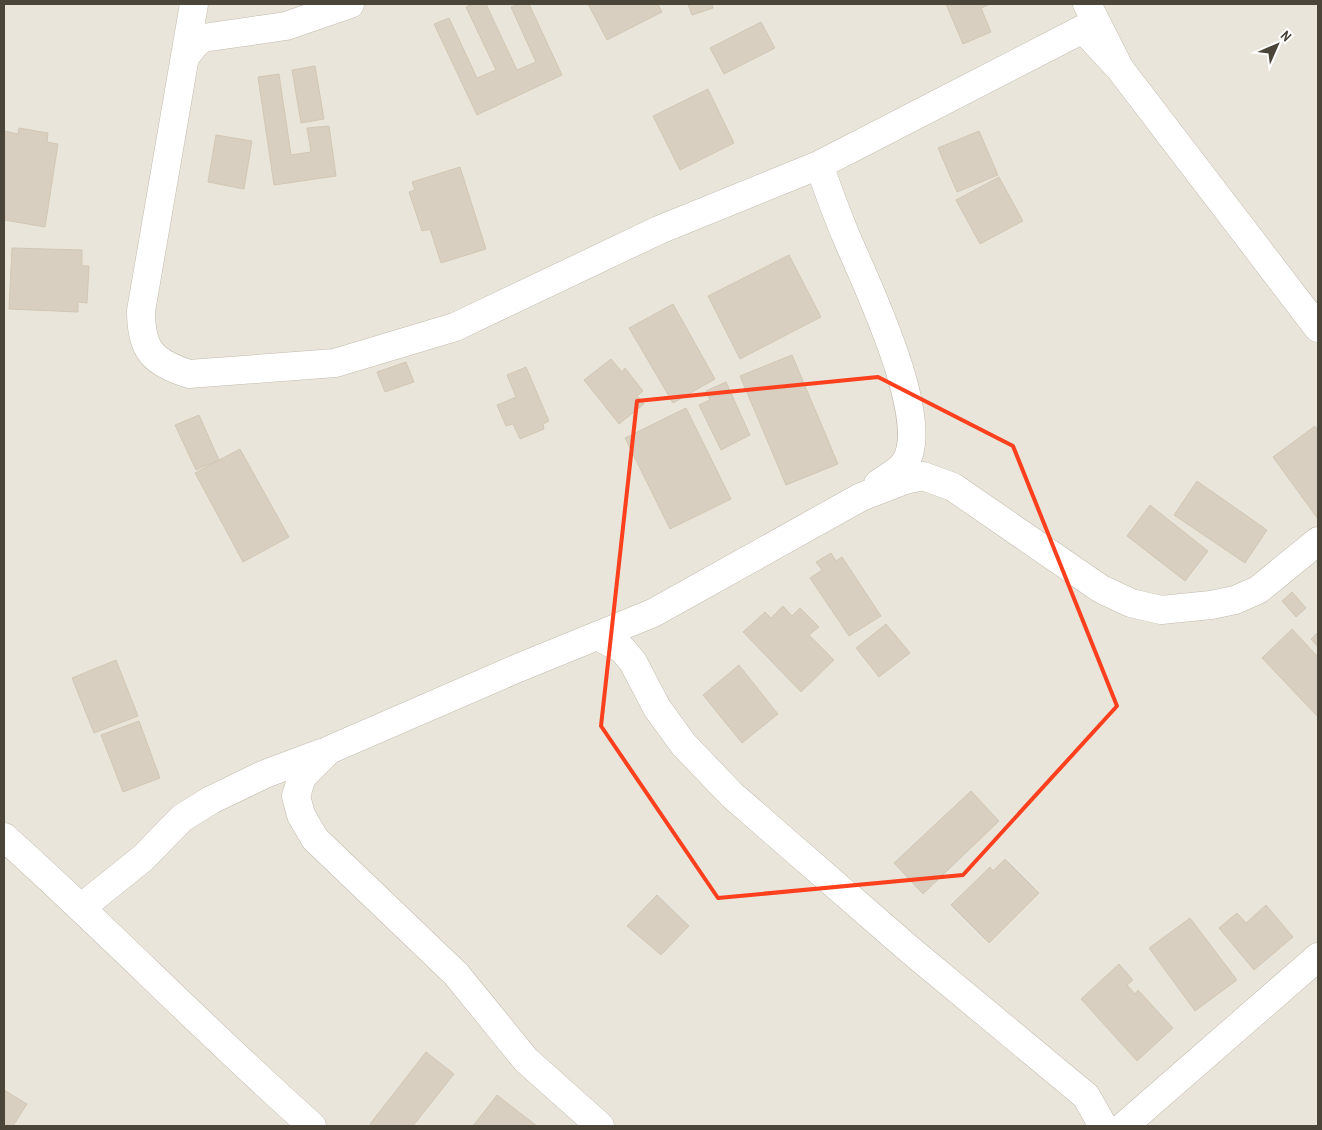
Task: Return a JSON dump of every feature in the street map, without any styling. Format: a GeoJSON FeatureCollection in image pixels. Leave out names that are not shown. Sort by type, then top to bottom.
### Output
{"type":"FeatureCollection","features":[{"type":"Feature","properties":{"kind":"street"},"geometry":{"type":"LineString","coordinates":[[194,4],[141,312],[141,332],[149,353],[166,366],[189,374],[335,363],[455,326],[659,230],[819,165],[1081,12],[1120,70],[1318,328]]}},
{"type":"Feature","properties":{"kind":"street"},"geometry":{"type":"LineString","coordinates":[[185,57],[196,42],[203,38],[286,26],[350,4]]}},
{"type":"Feature","properties":{"kind":"street"},"geometry":{"type":"LineString","coordinates":[[819,165],[845,235],[870,290],[909,400],[910,447],[905,464],[861,497]]}},
{"type":"Feature","properties":{"kind":"street"},"geometry":{"type":"LineString","coordinates":[[82,907],[143,858],[189,813],[211,800],[265,774],[330,750],[518,668],[599,637],[654,613],[861,497],[885,486],[923,476],[954,486],[1101,589],[1131,602],[1161,610],[1211,605],[1235,600],[1258,590],[1318,541]]}},
{"type":"Feature","properties":{"kind":"street"},"geometry":{"type":"LineString","coordinates":[[633,662],[639,638],[654,613]]}},
{"type":"Feature","properties":{"kind":"street"},"geometry":{"type":"LineString","coordinates":[[599,637],[622,649],[633,662],[657,708],[684,745],[732,795],[909,949],[1086,1096],[1103,1126]]}},
{"type":"Feature","properties":{"kind":"street"},"geometry":{"type":"LineString","coordinates":[[330,750],[302,777],[296,796],[301,816],[315,839],[456,974],[526,1060],[600,1126]]}},
{"type":"Feature","properties":{"kind":"street"},"geometry":{"type":"LineString","coordinates":[[4,838],[82,907],[151,978],[312,1126]]}},
{"type":"Feature","properties":{"kind":"street"},"geometry":{"type":"LineString","coordinates":[[1124,1126],[1318,957]]}},
{"type":"Feature","properties":{"kind":"highlighted area"},"geometry":{"type":"Polygon","coordinates":[[[878,377],[1013,446],[1117,706],[963,875],[718,898],[601,726],[637,401],[878,377]]]}},
{"type":"Feature","properties":{"kind":"shaded area"},"geometry":{"type":"Polygon","coordinates":[[[4,4],[1318,4],[1318,1126],[4,1126],[4,4]]]}},
{"type":"Feature","properties":{"kind":"building"},"geometry":{"type":"Polygon","coordinates":[[[473,4],[486,4],[517,70],[536,62],[511,7],[519,4],[529,4],[562,75],[477,115],[434,24],[449,18],[477,78],[496,70],[466,7],[473,4]]]}},
{"type":"Feature","properties":{"kind":"building"},"geometry":{"type":"Polygon","coordinates":[[[588,4],[658,4],[662,12],[607,40],[588,4]]]}},
{"type":"Feature","properties":{"kind":"building"},"geometry":{"type":"Polygon","coordinates":[[[688,4],[712,4],[713,8],[692,15],[688,4]]]}},
{"type":"Feature","properties":{"kind":"building"},"geometry":{"type":"Polygon","coordinates":[[[946,4],[990,4],[981,8],[991,32],[963,44],[946,4]]]}},
{"type":"Feature","properties":{"kind":"building"},"geometry":{"type":"Polygon","coordinates":[[[761,22],[775,48],[724,74],[710,48],[761,22]]]}},
{"type":"Feature","properties":{"kind":"building"},"geometry":{"type":"Polygon","coordinates":[[[315,66],[324,119],[301,123],[292,70],[315,66]]]}},
{"type":"Feature","properties":{"kind":"building"},"geometry":{"type":"Polygon","coordinates":[[[279,74],[291,155],[311,152],[307,128],[329,126],[336,176],[274,185],[258,77],[279,74]]]}},
{"type":"Feature","properties":{"kind":"building"},"geometry":{"type":"Polygon","coordinates":[[[708,89],[734,143],[680,170],[653,116],[708,89]]]}},
{"type":"Feature","properties":{"kind":"building"},"geometry":{"type":"Polygon","coordinates":[[[19,128],[48,133],[47,142],[58,144],[45,227],[4,220],[4,131],[18,134],[19,128]]]}},
{"type":"Feature","properties":{"kind":"building"},"geometry":{"type":"Polygon","coordinates":[[[979,131],[998,175],[957,192],[938,148],[979,131]]]}},
{"type":"Feature","properties":{"kind":"building"},"geometry":{"type":"Polygon","coordinates":[[[216,135],[252,141],[244,189],[208,182],[216,135]]]}},
{"type":"Feature","properties":{"kind":"building"},"geometry":{"type":"Polygon","coordinates":[[[460,167],[486,249],[441,263],[430,229],[422,231],[409,192],[415,190],[412,182],[460,167]]]}},
{"type":"Feature","properties":{"kind":"building"},"geometry":{"type":"Polygon","coordinates":[[[999,177],[1023,221],[980,244],[956,200],[999,177]]]}},
{"type":"Feature","properties":{"kind":"building"},"geometry":{"type":"Polygon","coordinates":[[[12,248],[82,250],[82,266],[89,266],[87,303],[78,302],[78,312],[9,309],[12,248]]]}},
{"type":"Feature","properties":{"kind":"building"},"geometry":{"type":"Polygon","coordinates":[[[789,255],[821,317],[740,359],[708,296],[789,255]]]}},
{"type":"Feature","properties":{"kind":"building"},"geometry":{"type":"Polygon","coordinates":[[[673,304],[715,379],[673,403],[629,328],[673,304]]]}},
{"type":"Feature","properties":{"kind":"building"},"geometry":{"type":"Polygon","coordinates":[[[792,355],[838,464],[786,485],[740,376],[792,355]]]}},
{"type":"Feature","properties":{"kind":"building"},"geometry":{"type":"Polygon","coordinates":[[[611,359],[622,372],[625,368],[643,391],[637,396],[644,404],[619,424],[584,380],[611,359]]]}},
{"type":"Feature","properties":{"kind":"building"},"geometry":{"type":"Polygon","coordinates":[[[406,362],[414,382],[385,392],[377,372],[406,362]]]}},
{"type":"Feature","properties":{"kind":"building"},"geometry":{"type":"Polygon","coordinates":[[[526,367],[549,421],[543,424],[544,429],[520,439],[513,424],[506,426],[497,405],[516,397],[507,375],[526,367]]]}},
{"type":"Feature","properties":{"kind":"building"},"geometry":{"type":"Polygon","coordinates":[[[726,382],[750,435],[721,450],[699,405],[710,400],[706,391],[726,382]]]}},
{"type":"Feature","properties":{"kind":"building"},"geometry":{"type":"Polygon","coordinates":[[[686,408],[731,499],[670,529],[625,438],[686,408]]]}},
{"type":"Feature","properties":{"kind":"building"},"geometry":{"type":"Polygon","coordinates":[[[199,415],[219,460],[196,470],[175,425],[199,415]]]}},
{"type":"Feature","properties":{"kind":"building"},"geometry":{"type":"Polygon","coordinates":[[[1315,426],[1318,431],[1318,519],[1273,457],[1315,426]]]}},
{"type":"Feature","properties":{"kind":"building"},"geometry":{"type":"Polygon","coordinates":[[[240,449],[289,537],[243,562],[195,473],[240,449]]]}},
{"type":"Feature","properties":{"kind":"building"},"geometry":{"type":"Polygon","coordinates":[[[1197,481],[1267,530],[1245,563],[1174,515],[1197,481]]]}},
{"type":"Feature","properties":{"kind":"building"},"geometry":{"type":"Polygon","coordinates":[[[1150,505],[1208,551],[1185,581],[1127,536],[1150,505]]]}},
{"type":"Feature","properties":{"kind":"building"},"geometry":{"type":"Polygon","coordinates":[[[831,553],[836,561],[842,557],[881,616],[849,636],[810,578],[822,570],[816,562],[831,553]]]}},
{"type":"Feature","properties":{"kind":"building"},"geometry":{"type":"Polygon","coordinates":[[[1292,592],[1306,608],[1296,617],[1282,601],[1292,592]]]}},
{"type":"Feature","properties":{"kind":"building"},"geometry":{"type":"Polygon","coordinates":[[[783,606],[792,616],[800,608],[819,627],[809,635],[834,660],[801,692],[743,632],[765,612],[771,618],[783,606]]]}},
{"type":"Feature","properties":{"kind":"building"},"geometry":{"type":"Polygon","coordinates":[[[886,624],[910,653],[879,677],[856,648],[886,624]]]}},
{"type":"Feature","properties":{"kind":"building"},"geometry":{"type":"Polygon","coordinates":[[[1292,629],[1318,657],[1318,717],[1262,658],[1292,629]]]}},
{"type":"Feature","properties":{"kind":"building"},"geometry":{"type":"Polygon","coordinates":[[[1318,632],[1318,647],[1311,639],[1318,632]]]}},
{"type":"Feature","properties":{"kind":"building"},"geometry":{"type":"Polygon","coordinates":[[[116,660],[138,716],[94,733],[72,678],[116,660]]]}},
{"type":"Feature","properties":{"kind":"building"},"geometry":{"type":"Polygon","coordinates":[[[739,665],[778,714],[742,743],[703,695],[739,665]]]}},
{"type":"Feature","properties":{"kind":"building"},"geometry":{"type":"Polygon","coordinates":[[[139,721],[160,778],[123,792],[101,735],[139,721]]]}},
{"type":"Feature","properties":{"kind":"building"},"geometry":{"type":"Polygon","coordinates":[[[971,791],[999,821],[923,894],[894,863],[971,791]]]}},
{"type":"Feature","properties":{"kind":"building"},"geometry":{"type":"Polygon","coordinates":[[[1005,859],[1039,893],[989,943],[951,905],[990,867],[993,871],[1005,859]]]}},
{"type":"Feature","properties":{"kind":"building"},"geometry":{"type":"Polygon","coordinates":[[[657,895],[689,926],[661,955],[627,926],[657,895]]]}},
{"type":"Feature","properties":{"kind":"building"},"geometry":{"type":"Polygon","coordinates":[[[1266,905],[1293,937],[1254,970],[1219,928],[1237,913],[1246,923],[1266,905]]]}},
{"type":"Feature","properties":{"kind":"building"},"geometry":{"type":"Polygon","coordinates":[[[1190,918],[1237,980],[1195,1011],[1149,948],[1190,918]]]}},
{"type":"Feature","properties":{"kind":"building"},"geometry":{"type":"Polygon","coordinates":[[[1119,964],[1133,980],[1127,985],[1135,994],[1138,990],[1173,1028],[1137,1061],[1081,999],[1119,964]]]}},
{"type":"Feature","properties":{"kind":"building"},"geometry":{"type":"Polygon","coordinates":[[[426,1052],[454,1074],[413,1126],[373,1126],[370,1124],[426,1052]]]}},
{"type":"Feature","properties":{"kind":"building"},"geometry":{"type":"Polygon","coordinates":[[[4,1090],[27,1104],[13,1126],[4,1126],[4,1090]]]}},
{"type":"Feature","properties":{"kind":"building"},"geometry":{"type":"Polygon","coordinates":[[[497,1095],[537,1126],[473,1126],[497,1095]]]}}]}
